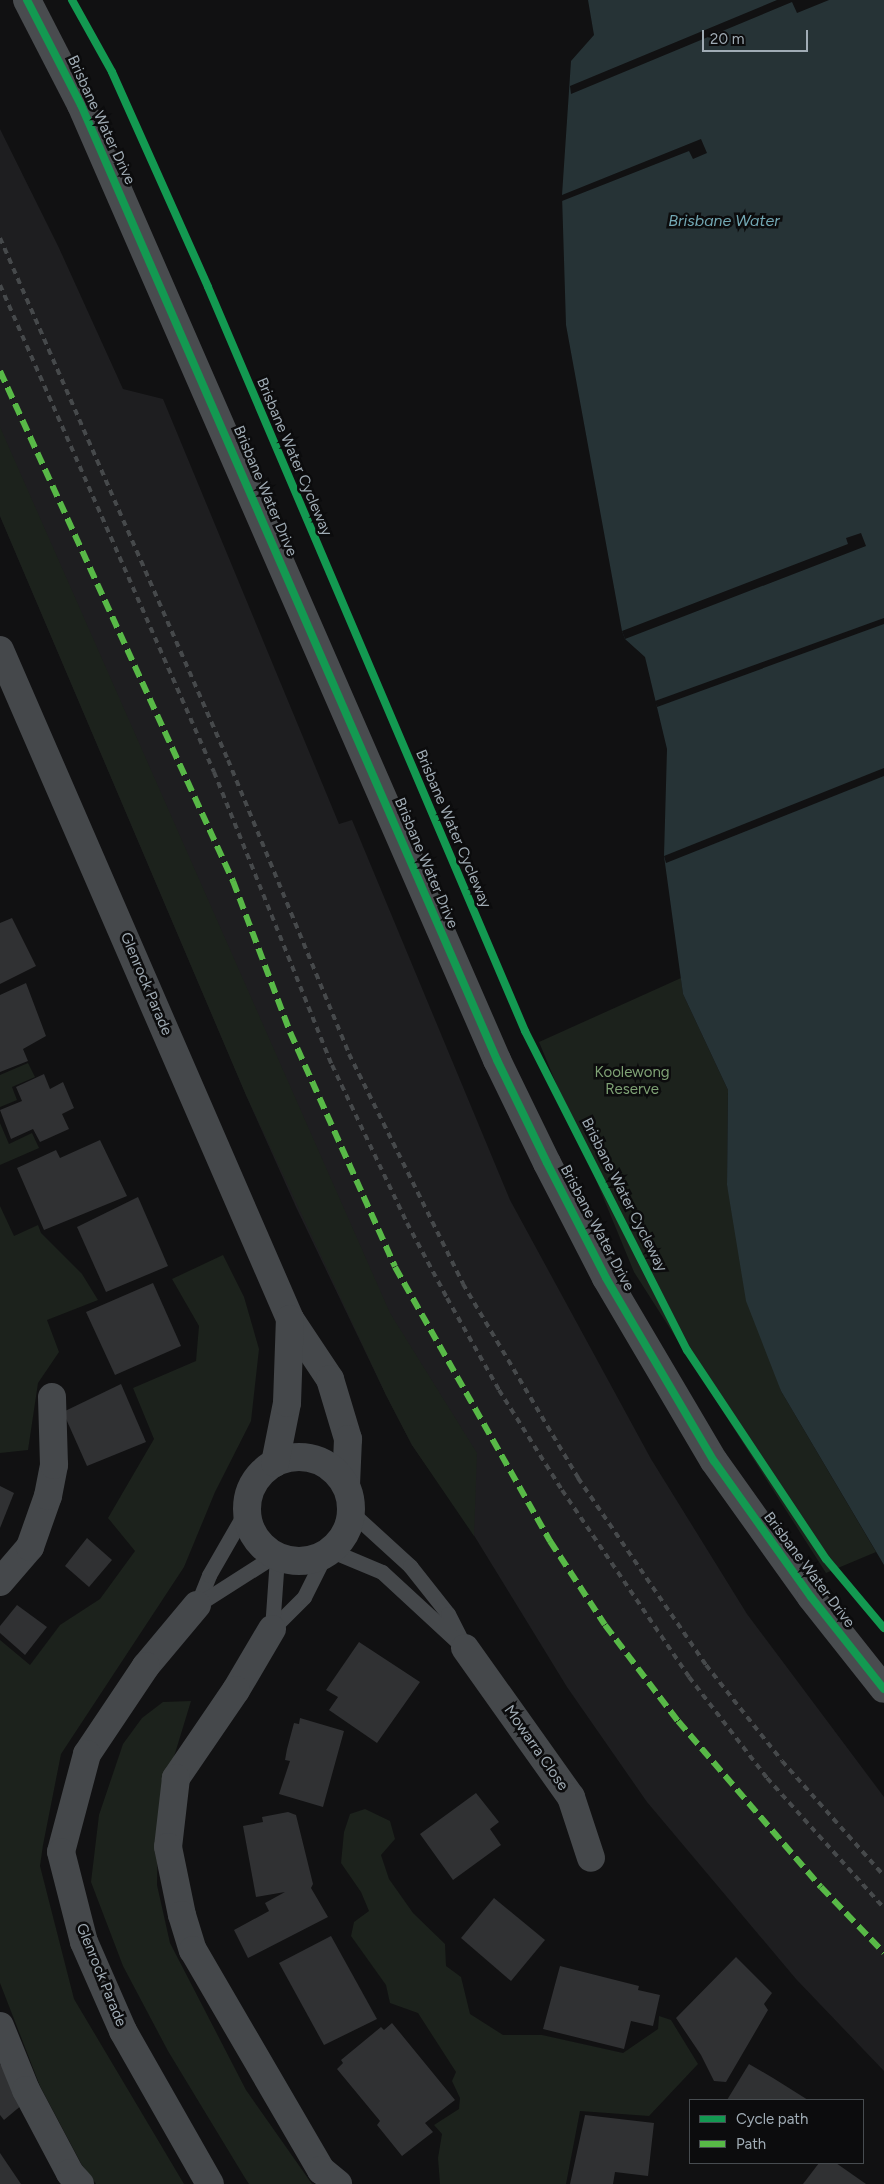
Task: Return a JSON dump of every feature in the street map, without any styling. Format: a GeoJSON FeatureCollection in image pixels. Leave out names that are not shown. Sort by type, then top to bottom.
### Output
{"type":"FeatureCollection","features":[{"type":"Feature","properties":{"kind":"main road","name":"Brisbane Water Drive"},"geometry":{"type":"LineString","coordinates":[[27,0],[85,114],[497,1060],[551,1172],[611,1287],[714,1461],[811,1597],[884,1689]]}},
{"type":"Feature","properties":{"kind":"street","name":"Glenrock Parade"},"geometry":{"type":"LineString","coordinates":[[0,650],[290,1319],[330,1379],[348,1439],[346,1484],[352,1513]]}},
{"type":"Feature","properties":{"kind":"street","name":"Glenrock Parade"},"geometry":{"type":"LineString","coordinates":[[276,1556],[254,1536],[247,1509],[254,1482],[275,1463],[287,1403],[290,1319]]}},
{"type":"Feature","properties":{"kind":"street"},"geometry":{"type":"LineString","coordinates":[[0,1582],[30,1547],[48,1496],[54,1465],[52,1397]]}},
{"type":"Feature","properties":{"kind":"street"},"geometry":{"type":"LineString","coordinates":[[275,1463],[307,1458],[323,1462],[346,1484]]}},
{"type":"Feature","properties":{"kind":"street"},"geometry":{"type":"LineString","coordinates":[[276,1556],[293,1562],[309,1561],[329,1553],[349,1527],[352,1513]]}},
{"type":"Feature","properties":{"kind":"street","name":"Glenrock Parade"},"geometry":{"type":"LineString","coordinates":[[197,1605],[146,1666],[87,1754],[61,1852],[84,1942],[123,2031],[210,2184]]}},
{"type":"Feature","properties":{"kind":"street"},"geometry":{"type":"LineString","coordinates":[[272,1629],[236,1690],[176,1778],[168,1847],[182,1915],[193,1950],[321,2170],[338,2184]]}},
{"type":"Feature","properties":{"kind":"street","name":"Mowarra Close"},"geometry":{"type":"LineString","coordinates":[[465,1648],[571,1798],[591,1858]]}},
{"type":"Feature","properties":{"kind":"street"},"geometry":{"type":"LineString","coordinates":[[0,2026],[26,2090],[70,2173],[80,2184]]}},
{"type":"Feature","properties":{"kind":"lane","name":"Glenrock Parade"},"geometry":{"type":"LineString","coordinates":[[197,1605],[209,1575],[247,1509]]}},
{"type":"Feature","properties":{"kind":"lane","name":"Mowarra Close"},"geometry":{"type":"LineString","coordinates":[[352,1513],[410,1566],[448,1614],[465,1648]]}},
{"type":"Feature","properties":{"kind":"lane","name":"Mowarra Close"},"geometry":{"type":"LineString","coordinates":[[329,1553],[382,1572],[465,1648]]}},
{"type":"Feature","properties":{"kind":"lane"},"geometry":{"type":"LineString","coordinates":[[272,1629],[304,1598],[329,1553]]}},
{"type":"Feature","properties":{"kind":"lane","name":"Glenrock Parade"},"geometry":{"type":"LineString","coordinates":[[197,1605],[276,1556]]}},
{"type":"Feature","properties":{"kind":"lane"},"geometry":{"type":"LineString","coordinates":[[272,1629],[276,1556]]}},
{"type":"Feature","properties":{"kind":"shaded area"},"geometry":{"type":"Polygon","coordinates":[[[0,129],[59,248],[123,389],[163,399],[339,824],[352,820],[510,1200],[651,1459],[747,1614],[884,1797],[884,2071],[796,1979],[647,1802],[567,1687],[467,1524],[412,1445],[296,1207],[246,1095],[0,516],[0,129]]]}},
{"type":"Feature","properties":{"kind":"green space"},"geometry":{"type":"Polygon","coordinates":[[[0,427],[390,1313],[477,1453],[474,1536],[412,1445],[386,1395],[246,1095],[0,516],[0,427]]]}},
{"type":"Feature","properties":{"kind":"green space","name":"Koolewong Reserve"},"geometry":{"type":"Polygon","coordinates":[[[681,978],[683,994],[728,1090],[727,1185],[781,1391],[876,1552],[826,1573],[634,1272],[539,1042],[681,978]]]}},
{"type":"Feature","properties":{"kind":"green space"},"geometry":{"type":"Polygon","coordinates":[[[28,1063],[35,1077],[12,1087],[17,1100],[0,1107],[0,1075],[28,1063]]]}},
{"type":"Feature","properties":{"kind":"green space"},"geometry":{"type":"Polygon","coordinates":[[[0,1123],[9,1144],[32,1133],[39,1148],[0,1165],[0,1123]]]}},
{"type":"Feature","properties":{"kind":"green space"},"geometry":{"type":"Polygon","coordinates":[[[0,1206],[14,1236],[38,1225],[41,1233],[82,1274],[98,1300],[47,1320],[59,1352],[38,1383],[28,1450],[0,1453],[0,1206]]]}},
{"type":"Feature","properties":{"kind":"green space"},"geometry":{"type":"Polygon","coordinates":[[[223,1255],[244,1297],[259,1349],[251,1421],[215,1492],[184,1567],[61,1754],[40,1866],[74,1999],[184,2184],[96,2184],[82,2165],[40,2086],[0,1983],[0,1640],[30,1665],[60,1625],[100,1599],[135,1551],[108,1518],[154,1439],[133,1388],[196,1361],[199,1326],[172,1279],[223,1255]]]}},
{"type":"Feature","properties":{"kind":"green space"},"geometry":{"type":"Polygon","coordinates":[[[191,1701],[173,1760],[158,1830],[157,1885],[170,1943],[246,2090],[312,2184],[249,2184],[168,2051],[123,1966],[91,1882],[99,1815],[123,1744],[142,1718],[163,1702],[191,1701]]]}},
{"type":"Feature","properties":{"kind":"green space"},"geometry":{"type":"Polygon","coordinates":[[[365,1809],[390,1821],[395,1839],[381,1855],[389,1879],[413,1913],[445,1944],[446,1966],[461,1977],[470,2014],[503,2035],[542,2035],[623,2053],[658,2029],[659,2016],[671,2020],[698,2064],[649,2116],[580,2111],[566,2184],[440,2184],[438,2158],[442,2134],[434,2125],[459,2109],[460,2098],[452,2081],[456,2072],[418,2013],[390,2003],[386,1985],[351,1936],[354,1922],[369,1911],[361,1892],[341,1863],[344,1832],[350,1814],[365,1809]]]}},
{"type":"Feature","properties":{"kind":"water","name":"Brisbane Water"},"geometry":{"type":"Polygon","coordinates":[[[588,0],[884,0],[884,1565],[781,1391],[746,1301],[727,1185],[728,1090],[683,994],[664,856],[667,749],[645,657],[625,639],[622,631],[566,325],[562,195],[571,61],[594,35],[588,0]]]}},
{"type":"Feature","properties":{"kind":"pier"},"geometry":{"type":"Polygon","coordinates":[[[777,0],[829,0],[797,13],[792,2],[571,94],[570,86],[777,0]]]}},
{"type":"Feature","properties":{"kind":"pier"},"geometry":{"type":"Polygon","coordinates":[[[701,139],[707,153],[693,159],[689,151],[562,201],[562,195],[701,139]]]}},
{"type":"Feature","properties":{"kind":"pier"},"geometry":{"type":"Polygon","coordinates":[[[861,533],[866,546],[625,639],[622,631],[848,544],[846,538],[861,533]]]}},
{"type":"Feature","properties":{"kind":"pier"},"geometry":{"type":"Polygon","coordinates":[[[884,618],[884,624],[657,707],[655,701],[884,618]]]}},
{"type":"Feature","properties":{"kind":"pier"},"geometry":{"type":"Polygon","coordinates":[[[884,768],[884,776],[666,863],[664,856],[884,768]]]}},
{"type":"Feature","properties":{"kind":"building"},"geometry":{"type":"Polygon","coordinates":[[[12,918],[36,966],[0,984],[0,923],[12,918]]]}},
{"type":"Feature","properties":{"kind":"building"},"geometry":{"type":"Polygon","coordinates":[[[26,983],[46,1036],[23,1049],[28,1061],[0,1072],[0,995],[26,983]]]}},
{"type":"Feature","properties":{"kind":"building"},"geometry":{"type":"Polygon","coordinates":[[[44,1074],[50,1089],[63,1082],[74,1108],[62,1114],[69,1129],[40,1142],[33,1129],[11,1139],[0,1110],[22,1101],[16,1087],[44,1074]]]}},
{"type":"Feature","properties":{"kind":"building"},"geometry":{"type":"Polygon","coordinates":[[[100,1140],[127,1196],[44,1230],[17,1168],[56,1150],[60,1158],[100,1140]]]}},
{"type":"Feature","properties":{"kind":"building"},"geometry":{"type":"Polygon","coordinates":[[[138,1197],[168,1266],[106,1292],[77,1227],[138,1197]]]}},
{"type":"Feature","properties":{"kind":"building"},"geometry":{"type":"Polygon","coordinates":[[[153,1283],[181,1346],[115,1375],[86,1312],[153,1283]]]}},
{"type":"Feature","properties":{"kind":"building"},"geometry":{"type":"Polygon","coordinates":[[[121,1384],[146,1442],[87,1466],[63,1412],[121,1384]]]}},
{"type":"Feature","properties":{"kind":"building"},"geometry":{"type":"Polygon","coordinates":[[[0,1486],[14,1493],[0,1528],[0,1486]]]}},
{"type":"Feature","properties":{"kind":"building"},"geometry":{"type":"Polygon","coordinates":[[[87,1538],[112,1560],[89,1587],[65,1566],[87,1538]]]}},
{"type":"Feature","properties":{"kind":"building"},"geometry":{"type":"Polygon","coordinates":[[[17,1605],[47,1627],[25,1655],[0,1633],[0,1626],[17,1605]]]}},
{"type":"Feature","properties":{"kind":"building"},"geometry":{"type":"Polygon","coordinates":[[[359,1642],[420,1682],[377,1743],[329,1710],[338,1697],[326,1690],[359,1642]]]}},
{"type":"Feature","properties":{"kind":"building"},"geometry":{"type":"Polygon","coordinates":[[[300,1718],[344,1731],[323,1807],[279,1794],[290,1761],[285,1760],[294,1723],[299,1724],[300,1718]]]}},
{"type":"Feature","properties":{"kind":"building"},"geometry":{"type":"Polygon","coordinates":[[[476,1793],[499,1822],[490,1829],[501,1845],[453,1880],[420,1834],[476,1793]]]}},
{"type":"Feature","properties":{"kind":"building"},"geometry":{"type":"Polygon","coordinates":[[[288,1812],[296,1815],[313,1884],[311,1888],[328,1917],[248,1958],[234,1930],[269,1911],[265,1903],[285,1892],[256,1897],[243,1826],[263,1822],[262,1817],[288,1812]]]}},
{"type":"Feature","properties":{"kind":"building"},"geometry":{"type":"Polygon","coordinates":[[[494,1898],[545,1940],[511,1981],[461,1938],[494,1898]]]}},
{"type":"Feature","properties":{"kind":"building"},"geometry":{"type":"Polygon","coordinates":[[[331,1936],[377,2019],[324,2045],[279,1963],[331,1936]]]}},
{"type":"Feature","properties":{"kind":"building"},"geometry":{"type":"Polygon","coordinates":[[[736,1957],[772,1993],[764,2004],[768,2010],[726,2082],[714,2081],[701,2055],[676,2018],[736,1957]]]}},
{"type":"Feature","properties":{"kind":"building"},"geometry":{"type":"Polygon","coordinates":[[[560,1966],[639,1986],[638,1990],[660,1995],[653,2026],[631,2021],[624,2049],[543,2029],[560,1966]]]}},
{"type":"Feature","properties":{"kind":"building"},"geometry":{"type":"Polygon","coordinates":[[[392,2023],[455,2100],[425,2123],[433,2132],[402,2156],[377,2125],[380,2121],[337,2069],[343,2063],[341,2060],[381,2027],[384,2030],[392,2023]]]}},
{"type":"Feature","properties":{"kind":"building"},"geometry":{"type":"Polygon","coordinates":[[[0,2064],[29,2099],[4,2120],[0,2115],[0,2064]]]}},
{"type":"Feature","properties":{"kind":"building"},"geometry":{"type":"Polygon","coordinates":[[[749,2064],[806,2099],[728,2099],[749,2064]]]}},
{"type":"Feature","properties":{"kind":"building"},"geometry":{"type":"Polygon","coordinates":[[[585,2115],[654,2123],[648,2176],[615,2172],[613,2184],[570,2184],[585,2115]]]}},
{"type":"Feature","properties":{"kind":"building"},"geometry":{"type":"Polygon","coordinates":[[[0,2153],[21,2184],[0,2184],[0,2153]]]}},
{"type":"Feature","properties":{"kind":"building"},"geometry":{"type":"Polygon","coordinates":[[[818,2164],[837,2164],[866,2184],[803,2184],[818,2164]]]}},
{"type":"Feature","properties":{"kind":"railway"},"geometry":{"type":"LineString","coordinates":[[0,238],[228,760],[349,1054],[463,1284],[578,1478],[706,1665],[782,1761],[884,1876]]}},
{"type":"Feature","properties":{"kind":"railway"},"geometry":{"type":"LineString","coordinates":[[0,285],[214,772],[332,1065],[407,1223],[447,1298],[499,1390],[562,1490],[689,1677],[767,1778],[884,1908]]}},
{"type":"Feature","properties":{"kind":"marked path"},"geometry":{"type":"LineString","coordinates":[[0,371],[233,881],[290,1032],[395,1267],[550,1541],[605,1625],[678,1721],[821,1887],[884,1953]]}},
{"type":"Feature","properties":{"kind":"cycle path"},"geometry":{"type":"LineString","coordinates":[[27,0],[81,105],[497,1060],[547,1163],[606,1278],[714,1461],[811,1597],[884,1689]]}},
{"type":"Feature","properties":{"kind":"cycle path","name":"Brisbane Water Cycleway"},"geometry":{"type":"LineString","coordinates":[[72,0],[112,72],[208,287],[525,1031],[687,1350],[826,1559],[884,1628]]}}]}
